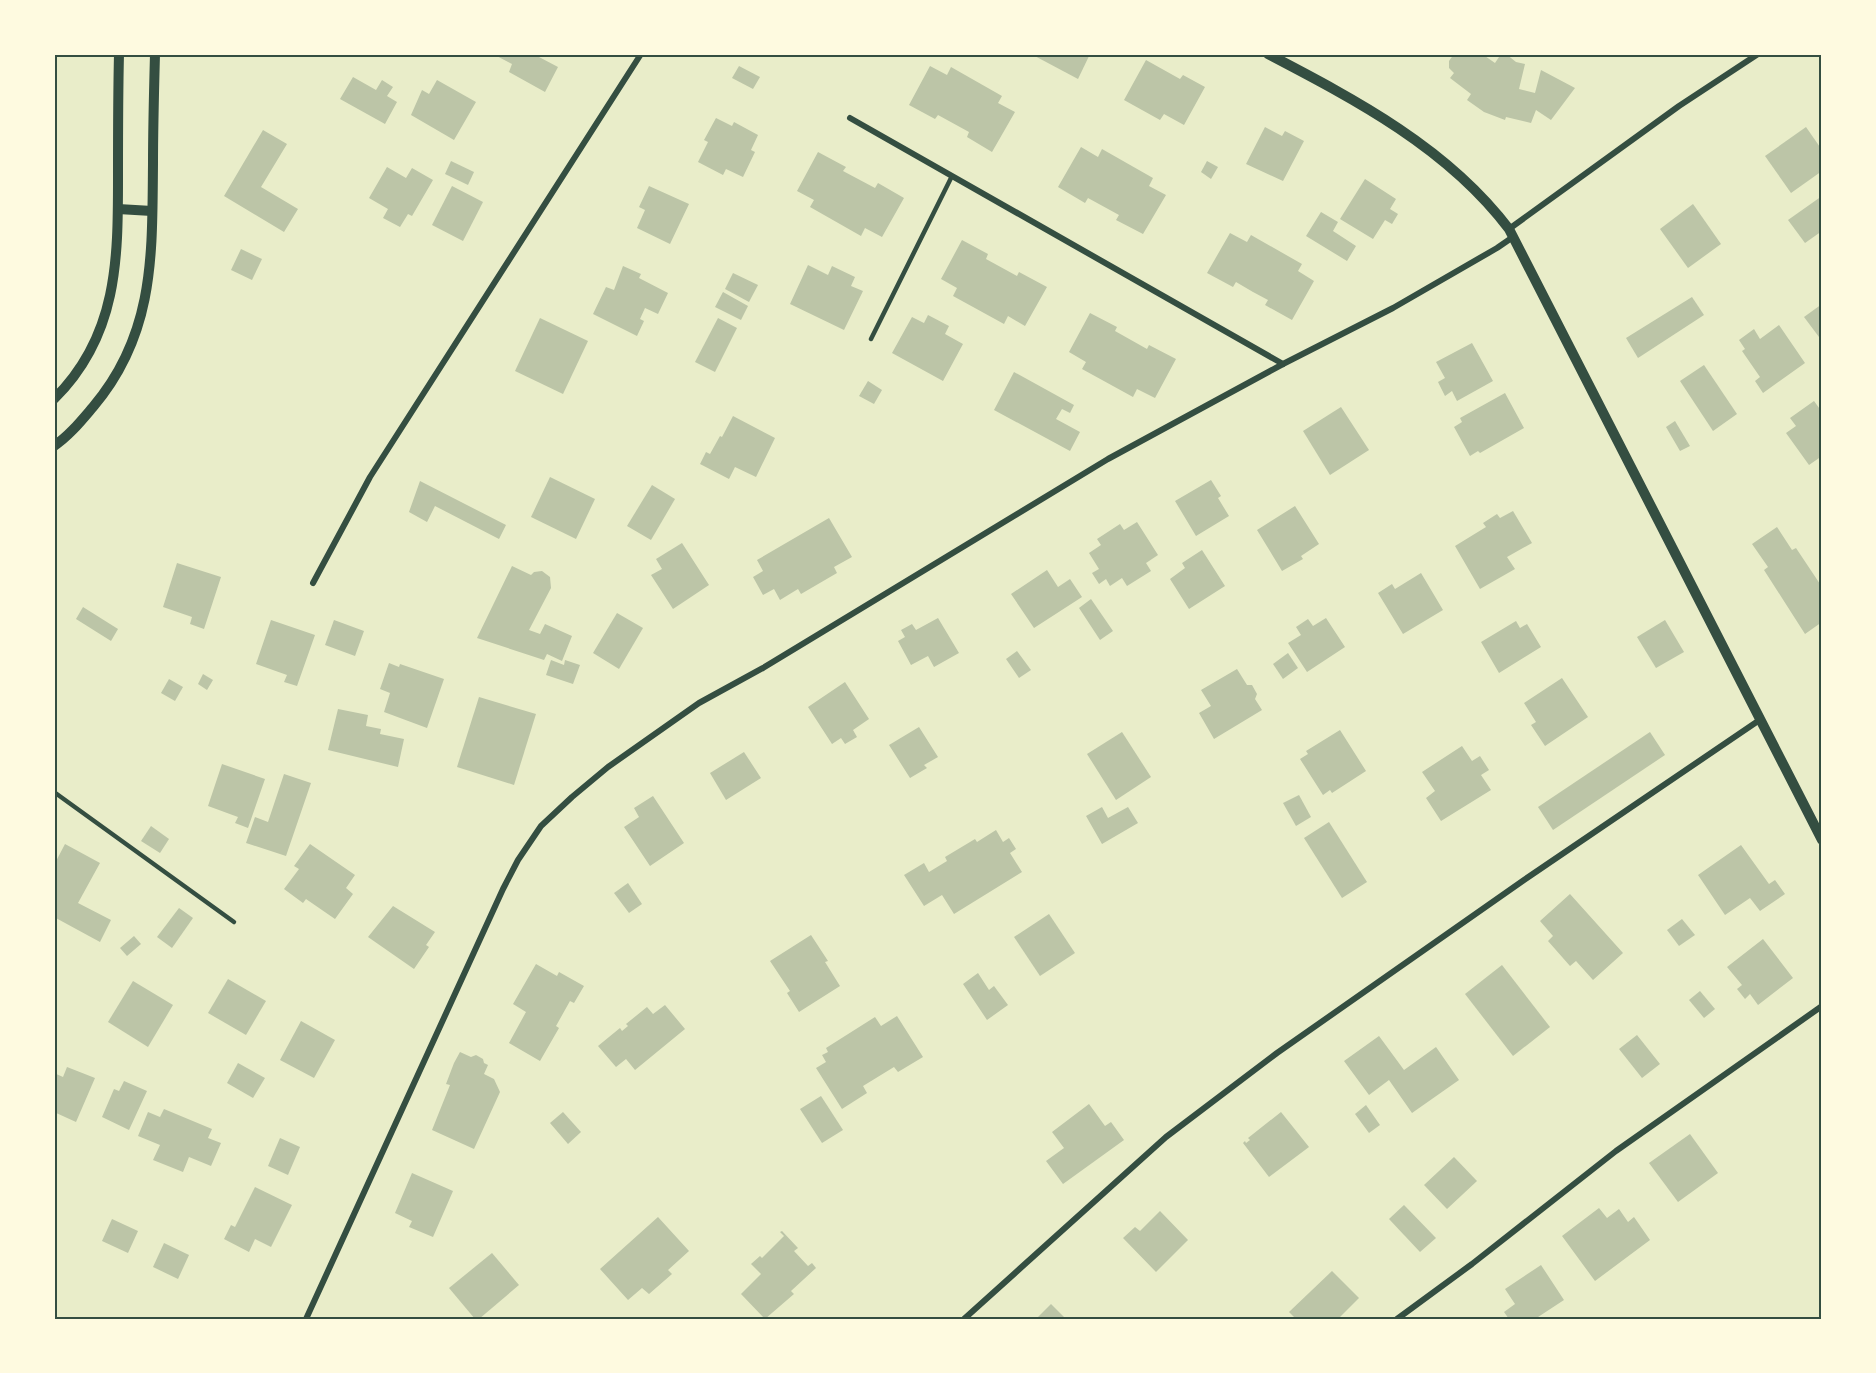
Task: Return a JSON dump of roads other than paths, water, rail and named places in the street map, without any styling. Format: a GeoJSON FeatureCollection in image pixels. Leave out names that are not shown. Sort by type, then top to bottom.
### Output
{"type":"FeatureCollection","features":[{"type":"Feature","properties":{"kind":"street"},"geometry":{"type":"LineString","coordinates":[[54,399],[81,366],[95,342],[105,317],[113,286],[118,209],[118,54]]}},
{"type":"Feature","properties":{"kind":"street"},"geometry":{"type":"LineString","coordinates":[[54,446],[83,419],[102,397],[135,339],[144,308],[149,275],[152,211],[155,54]]}},
{"type":"Feature","properties":{"kind":"street"},"geometry":{"type":"LineString","coordinates":[[313,583],[370,477],[641,54]]}},
{"type":"Feature","properties":{"kind":"street"},"geometry":{"type":"LineString","coordinates":[[1268,54],[1321,81],[1396,126],[1470,183],[1511,233],[1822,840]]}},
{"type":"Feature","properties":{"kind":"street"},"geometry":{"type":"LineString","coordinates":[[306,1319],[503,889],[518,860],[541,826],[572,797],[608,767],[699,703],[773,662],[1108,459],[1282,364],[1393,308],[1497,248],[1511,233],[1679,106],[1758,54]]}},
{"type":"Feature","properties":{"kind":"street"},"geometry":{"type":"LineString","coordinates":[[850,118],[1282,364]]}},
{"type":"Feature","properties":{"kind":"street"},"geometry":{"type":"LineString","coordinates":[[118,209],[152,211]]}},
{"type":"Feature","properties":{"kind":"street"},"geometry":{"type":"LineString","coordinates":[[964,1319],[1166,1137],[1277,1053],[1551,861],[1761,719]]}},
{"type":"Feature","properties":{"kind":"street"},"geometry":{"type":"LineString","coordinates":[[1397,1319],[1472,1264],[1616,1151],[1822,1006]]}},
{"type":"Feature","properties":{"kind":"lane"},"geometry":{"type":"LineString","coordinates":[[871,339],[952,176]]}},
{"type":"Feature","properties":{"kind":"lane"},"geometry":{"type":"LineString","coordinates":[[54,792],[234,922]]}}]}
